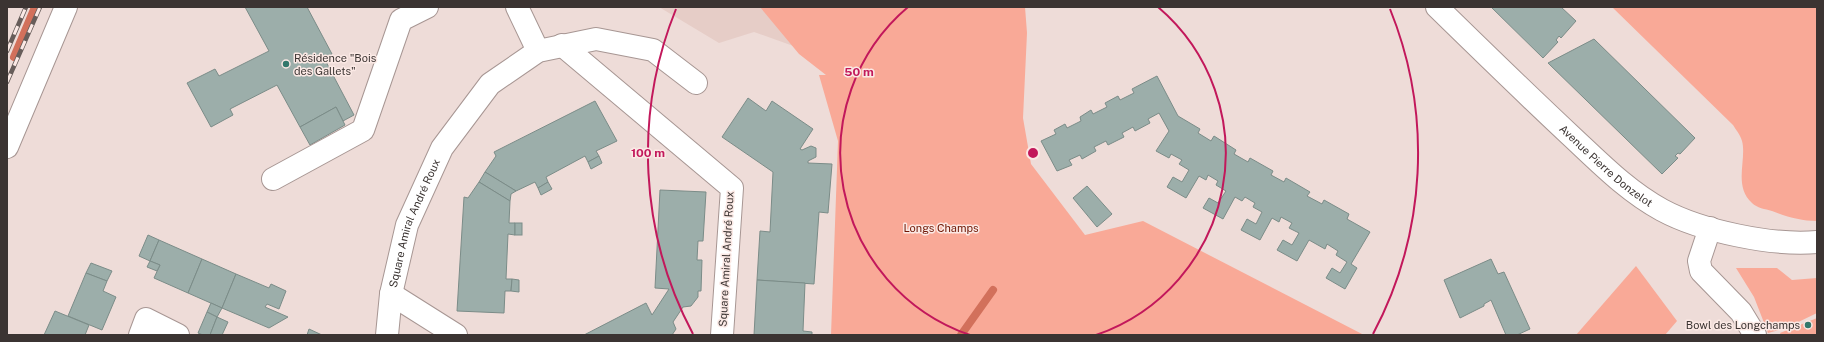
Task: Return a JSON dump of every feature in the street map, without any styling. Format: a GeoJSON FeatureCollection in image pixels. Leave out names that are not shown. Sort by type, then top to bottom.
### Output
{"type":"FeatureCollection","features":[{"type":"Feature","properties":{"kind":"street"},"geometry":{"type":"LineString","coordinates":[[7,147],[66,7]]}},
{"type":"Feature","properties":{"kind":"street"},"geometry":{"type":"LineString","coordinates":[[273,179],[363,130],[400,20],[427,7]]}},
{"type":"Feature","properties":{"kind":"street"},"geometry":{"type":"LineString","coordinates":[[517,7],[538,51]]}},
{"type":"Feature","properties":{"kind":"street","name":"Avenue Pierre Donzelot"},"geometry":{"type":"LineString","coordinates":[[1437,7],[1520,88],[1620,181],[1641,198],[1678,217],[1739,236],[1786,244],[1817,242]]}},
{"type":"Feature","properties":{"kind":"street","name":"Square Amiral André Roux"},"geometry":{"type":"LineString","coordinates":[[387,335],[391,294],[407,225],[442,148],[490,84],[538,51],[596,39],[653,50],[696,83]]}},
{"type":"Feature","properties":{"kind":"street","name":"Square Amiral André Roux"},"geometry":{"type":"LineString","coordinates":[[562,45],[732,188],[722,335]]}},
{"type":"Feature","properties":{"kind":"street"},"geometry":{"type":"LineString","coordinates":[[1710,228],[1699,261],[1701,271],[1742,312],[1755,335]]}},
{"type":"Feature","properties":{"kind":"street","name":"Square Amiral André Roux"},"geometry":{"type":"LineString","coordinates":[[391,294],[456,335]]}},
{"type":"Feature","properties":{"kind":"street"},"geometry":{"type":"LineString","coordinates":[[140,335],[146,319],[178,335]]}},
{"type":"Feature","properties":{"kind":"shaded area"},"geometry":{"type":"Polygon","coordinates":[[[659,7],[902,7],[849,66],[754,32],[719,43],[659,7]]]}},
{"type":"Feature","properties":{"kind":"green space","name":"Longs Champs"},"geometry":{"type":"Polygon","coordinates":[[[760,7],[1025,7],[1027,33],[1023,118],[1031,164],[1085,235],[1143,221],[1364,335],[831,335],[838,141],[819,75],[826,75],[799,54],[760,7]]]}},
{"type":"Feature","properties":{"kind":"green space"},"geometry":{"type":"Polygon","coordinates":[[[1612,7],[1817,7],[1817,221],[1789,217],[1759,207],[1752,203],[1746,196],[1743,189],[1742,141],[1733,125],[1612,7]]]}},
{"type":"Feature","properties":{"kind":"green space"},"geometry":{"type":"Polygon","coordinates":[[[1636,266],[1677,321],[1665,335],[1576,335],[1636,266]]]}},
{"type":"Feature","properties":{"kind":"green space"},"geometry":{"type":"Polygon","coordinates":[[[1736,268],[1777,268],[1792,280],[1817,278],[1817,313],[1786,328],[1768,333],[1754,297],[1736,268]]]}},
{"type":"Feature","properties":{"kind":"green space","name":"Bowl des Longchamps"},"geometry":{"type":"Polygon","coordinates":[[[1817,318],[1817,335],[1781,335],[1780,333],[1817,318]]]}},
{"type":"Feature","properties":{"kind":"building","name":"Résidence \"Bois des Gallets\""},"geometry":{"type":"Polygon","coordinates":[[[245,7],[307,7],[332,54],[324,58],[354,115],[343,121],[336,107],[300,127],[277,85],[230,109],[233,115],[211,127],[187,83],[215,69],[219,76],[269,51],[245,7]]]}},
{"type":"Feature","properties":{"kind":"building"},"geometry":{"type":"Polygon","coordinates":[[[1491,7],[1561,7],[1576,21],[1561,38],[1559,36],[1556,40],[1558,42],[1543,58],[1491,7]]]}},
{"type":"Feature","properties":{"kind":"building"},"geometry":{"type":"Polygon","coordinates":[[[1594,39],[1695,138],[1680,154],[1678,153],[1675,156],[1678,158],[1662,174],[1548,63],[1594,39]]]}},
{"type":"Feature","properties":{"kind":"building"},"geometry":{"type":"Polygon","coordinates":[[[1157,76],[1178,116],[1200,129],[1198,133],[1211,141],[1214,136],[1236,150],[1234,154],[1248,162],[1250,158],[1273,171],[1271,175],[1284,182],[1286,178],[1310,192],[1307,196],[1322,204],[1324,200],[1349,214],[1347,219],[1370,232],[1351,264],[1357,268],[1345,289],[1326,278],[1332,268],[1340,273],[1347,262],[1336,255],[1338,251],[1327,244],[1325,249],[1309,240],[1297,261],[1277,250],[1283,240],[1292,245],[1299,233],[1289,228],[1292,223],[1281,217],[1279,222],[1272,218],[1260,240],[1241,230],[1247,219],[1256,224],[1262,212],[1253,207],[1255,203],[1245,197],[1242,201],[1235,197],[1223,219],[1203,208],[1209,198],[1218,203],[1226,191],[1216,185],[1218,181],[1208,175],[1206,180],[1199,176],[1186,198],[1167,187],[1173,177],[1182,182],[1189,170],[1179,164],[1182,160],[1171,154],[1169,158],[1156,151],[1169,131],[1159,113],[1148,119],[1150,123],[1135,131],[1133,127],[1122,133],[1124,137],[1108,145],[1106,141],[1094,147],[1096,151],[1082,159],[1080,155],[1069,160],[1072,165],[1057,171],[1041,141],[1056,134],[1054,130],[1065,124],[1067,128],[1081,121],[1080,117],[1091,110],[1093,114],[1107,107],[1105,103],[1118,96],[1120,100],[1134,93],[1132,89],[1157,76]]]}},
{"type":"Feature","properties":{"kind":"building"},"geometry":{"type":"Polygon","coordinates":[[[748,98],[766,111],[772,101],[813,129],[800,149],[802,150],[811,146],[816,148],[816,157],[808,161],[808,163],[832,164],[828,213],[819,212],[814,284],[757,280],[760,231],[770,232],[773,172],[722,137],[748,98]]]}},
{"type":"Feature","properties":{"kind":"building"},"geometry":{"type":"Polygon","coordinates":[[[595,101],[617,141],[596,151],[599,156],[588,162],[585,156],[546,177],[548,182],[538,188],[535,182],[516,191],[485,172],[496,156],[494,152],[595,101]]]}},
{"type":"Feature","properties":{"kind":"building"},"geometry":{"type":"Polygon","coordinates":[[[336,107],[345,125],[310,145],[300,127],[336,107]]]}},
{"type":"Feature","properties":{"kind":"building"},"geometry":{"type":"Polygon","coordinates":[[[599,156],[602,163],[591,169],[588,162],[599,156]]]}},
{"type":"Feature","properties":{"kind":"building"},"geometry":{"type":"Polygon","coordinates":[[[485,172],[516,191],[511,194],[510,201],[479,182],[485,172]]]}},
{"type":"Feature","properties":{"kind":"building"},"geometry":{"type":"Polygon","coordinates":[[[479,182],[510,201],[509,223],[515,223],[515,235],[508,234],[506,279],[512,279],[511,291],[505,291],[504,313],[457,311],[464,197],[468,198],[479,182]]]}},
{"type":"Feature","properties":{"kind":"building"},"geometry":{"type":"Polygon","coordinates":[[[548,182],[552,189],[541,195],[538,188],[548,182]]]}},
{"type":"Feature","properties":{"kind":"building"},"geometry":{"type":"Polygon","coordinates":[[[1087,186],[1112,214],[1097,227],[1073,198],[1087,186]]]}},
{"type":"Feature","properties":{"kind":"building"},"geometry":{"type":"Polygon","coordinates":[[[660,190],[706,192],[703,241],[698,241],[697,260],[702,260],[701,291],[698,291],[698,297],[691,306],[683,307],[673,322],[676,329],[672,335],[584,335],[646,303],[652,315],[669,289],[655,288],[660,190]]]}},
{"type":"Feature","properties":{"kind":"building"},"geometry":{"type":"Polygon","coordinates":[[[515,223],[522,223],[522,235],[515,235],[515,223]]]}},
{"type":"Feature","properties":{"kind":"building"},"geometry":{"type":"Polygon","coordinates":[[[148,235],[159,240],[150,261],[139,256],[148,235]]]}},
{"type":"Feature","properties":{"kind":"building"},"geometry":{"type":"Polygon","coordinates":[[[159,240],[202,259],[188,293],[154,278],[160,265],[150,261],[159,240]]]}},
{"type":"Feature","properties":{"kind":"building"},"geometry":{"type":"Polygon","coordinates":[[[202,259],[236,274],[222,308],[188,293],[202,259]]]}},
{"type":"Feature","properties":{"kind":"building"},"geometry":{"type":"Polygon","coordinates":[[[1491,259],[1498,274],[1504,272],[1530,329],[1517,335],[1506,335],[1491,300],[1484,304],[1484,306],[1460,318],[1444,280],[1491,259]]]}},
{"type":"Feature","properties":{"kind":"building"},"geometry":{"type":"Polygon","coordinates":[[[150,261],[160,265],[157,271],[147,267],[150,261]]]}},
{"type":"Feature","properties":{"kind":"building"},"geometry":{"type":"Polygon","coordinates":[[[91,263],[112,271],[107,281],[86,273],[91,263]]]}},
{"type":"Feature","properties":{"kind":"building"},"geometry":{"type":"Polygon","coordinates":[[[86,273],[107,281],[103,291],[116,297],[102,330],[68,316],[86,273]]]}},
{"type":"Feature","properties":{"kind":"building"},"geometry":{"type":"Polygon","coordinates":[[[236,274],[269,288],[271,284],[286,291],[279,309],[267,304],[265,307],[288,317],[269,328],[222,308],[236,274]]]}},
{"type":"Feature","properties":{"kind":"building"},"geometry":{"type":"Polygon","coordinates":[[[512,279],[519,280],[519,292],[511,291],[512,279]]]}},
{"type":"Feature","properties":{"kind":"building"},"geometry":{"type":"Polygon","coordinates":[[[757,280],[805,283],[803,331],[812,332],[812,335],[754,335],[757,280]]]}},
{"type":"Feature","properties":{"kind":"building"},"geometry":{"type":"Polygon","coordinates":[[[211,303],[222,308],[217,317],[207,312],[211,303]]]}},
{"type":"Feature","properties":{"kind":"building"},"geometry":{"type":"Polygon","coordinates":[[[55,311],[89,325],[85,335],[44,335],[55,311]]]}},
{"type":"Feature","properties":{"kind":"building"},"geometry":{"type":"Polygon","coordinates":[[[207,312],[217,317],[210,335],[203,335],[198,333],[207,312]]]}},
{"type":"Feature","properties":{"kind":"building"},"geometry":{"type":"Polygon","coordinates":[[[217,317],[228,322],[222,335],[210,335],[217,317]]]}},
{"type":"Feature","properties":{"kind":"building"},"geometry":{"type":"Polygon","coordinates":[[[309,329],[322,335],[307,335],[309,329]]]}},
{"type":"Feature","properties":{"kind":"waterway"},"geometry":{"type":"LineString","coordinates":[[14,57],[35,7]]}},
{"type":"Feature","properties":{"kind":"waterway"},"geometry":{"type":"LineString","coordinates":[[961,335],[993,290]]}},
{"type":"Feature","properties":{"kind":"railway"},"geometry":{"type":"LineString","coordinates":[[7,51],[26,7]]}},
{"type":"Feature","properties":{"kind":"railway"},"geometry":{"type":"LineString","coordinates":[[7,82],[40,7]]}},
{"type":"Feature","properties":{"kind":"place","name":"Résidence \"Bois des Gallets\""},"geometry":{"type":"Point","coordinates":[286,64]}},
{"type":"Feature","properties":{"kind":"place","name":"Bowl des Longchamps"},"geometry":{"type":"Point","coordinates":[1808,325]}}]}
